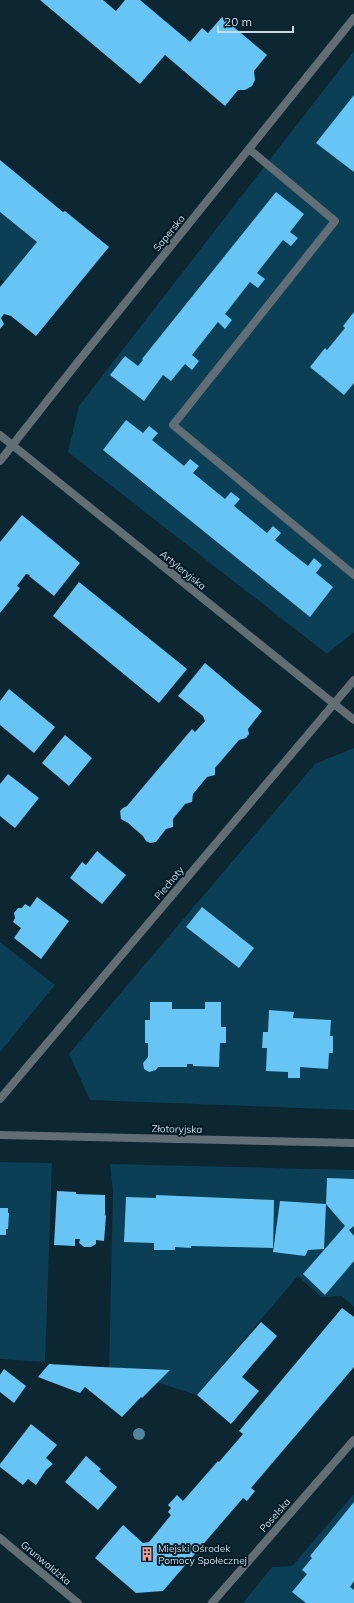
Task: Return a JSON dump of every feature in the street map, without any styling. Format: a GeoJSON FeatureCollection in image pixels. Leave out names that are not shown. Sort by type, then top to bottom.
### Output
{"type":"FeatureCollection","features":[{"type":"Feature","properties":{"kind":"street","name":"Saperska"},"geometry":{"type":"LineString","coordinates":[[0,461],[354,18]]}},
{"type":"Feature","properties":{"kind":"street"},"geometry":{"type":"LineString","coordinates":[[249,149],[335,221],[173,425],[354,575]]}},
{"type":"Feature","properties":{"kind":"street","name":"Artyleryjska"},"geometry":{"type":"LineString","coordinates":[[0,435],[354,720]]}},
{"type":"Feature","properties":{"kind":"street","name":"Piechoty"},"geometry":{"type":"LineString","coordinates":[[0,1099],[354,680]]}},
{"type":"Feature","properties":{"kind":"street","name":"Złotoryjska"},"geometry":{"type":"LineString","coordinates":[[0,1135],[354,1143]]}},
{"type":"Feature","properties":{"kind":"street","name":"Poselska"},"geometry":{"type":"LineString","coordinates":[[212,1603],[354,1440]]}},
{"type":"Feature","properties":{"kind":"street","name":"Grunwaldzka"},"geometry":{"type":"LineString","coordinates":[[0,1538],[78,1603]]}},
{"type":"Feature","properties":{"kind":"shaded area"},"geometry":{"type":"Polygon","coordinates":[[[354,51],[354,632],[327,654],[68,452],[79,406],[354,51]]]}},
{"type":"Feature","properties":{"kind":"shaded area"},"geometry":{"type":"Polygon","coordinates":[[[0,212],[37,242],[4,282],[0,278],[0,212]]]}},
{"type":"Feature","properties":{"kind":"shaded area"},"geometry":{"type":"Polygon","coordinates":[[[354,748],[354,1110],[90,1100],[69,1054],[315,764],[354,748]]]}},
{"type":"Feature","properties":{"kind":"shaded area"},"geometry":{"type":"Polygon","coordinates":[[[0,942],[55,985],[0,1052],[0,942]]]}},
{"type":"Feature","properties":{"kind":"shaded area"},"geometry":{"type":"Polygon","coordinates":[[[0,1162],[52,1163],[45,1362],[0,1359],[0,1162]]]}},
{"type":"Feature","properties":{"kind":"shaded area"},"geometry":{"type":"Polygon","coordinates":[[[110,1164],[354,1170],[354,1307],[342,1296],[321,1297],[298,1276],[197,1395],[109,1367],[113,1192],[110,1164]]]}},
{"type":"Feature","properties":{"kind":"shaded area"},"geometry":{"type":"Polygon","coordinates":[[[354,1494],[354,1603],[243,1603],[272,1567],[292,1566],[354,1494]]]}},
{"type":"Feature","properties":{"kind":"building"},"geometry":{"type":"Polygon","coordinates":[[[40,0],[103,0],[116,11],[125,0],[140,0],[190,42],[202,28],[208,33],[222,17],[267,55],[254,71],[255,80],[252,86],[245,90],[238,90],[225,106],[165,55],[140,84],[40,0]]]}},
{"type":"Feature","properties":{"kind":"building"},"geometry":{"type":"Polygon","coordinates":[[[354,95],[354,172],[316,143],[354,95]]]}},
{"type":"Feature","properties":{"kind":"building"},"geometry":{"type":"Polygon","coordinates":[[[0,160],[63,212],[65,211],[109,247],[36,336],[11,316],[4,314],[1,318],[4,324],[0,329],[0,287],[37,242],[0,212],[0,160]]]}},
{"type":"Feature","properties":{"kind":"building"},"geometry":{"type":"Polygon","coordinates":[[[276,192],[304,214],[290,232],[298,238],[291,246],[283,240],[257,273],[265,279],[258,288],[250,282],[225,314],[232,320],[225,329],[218,322],[192,355],[199,361],[192,370],[185,364],[171,381],[163,375],[144,401],[110,375],[125,356],[138,366],[143,360],[142,359],[276,192]]]}},
{"type":"Feature","properties":{"kind":"building"},"geometry":{"type":"Polygon","coordinates":[[[354,312],[354,383],[344,395],[310,367],[325,348],[327,350],[345,328],[343,326],[354,312]]]}},
{"type":"Feature","properties":{"kind":"building"},"geometry":{"type":"Polygon","coordinates":[[[126,420],[143,433],[149,426],[158,433],[152,440],[184,466],[190,459],[199,466],[193,473],[225,499],[231,492],[240,499],[234,506],[267,533],[273,526],[281,533],[275,540],[308,566],[314,558],[322,565],[316,573],[333,587],[310,617],[103,450],[126,420]]]}},
{"type":"Feature","properties":{"kind":"building"},"geometry":{"type":"Polygon","coordinates":[[[22,515],[80,563],[54,596],[29,576],[30,575],[26,574],[17,586],[20,588],[0,613],[0,542],[22,515]]]}},
{"type":"Feature","properties":{"kind":"building"},"geometry":{"type":"Polygon","coordinates":[[[79,582],[187,669],[159,703],[53,616],[79,582]]]}},
{"type":"Feature","properties":{"kind":"building"},"geometry":{"type":"Polygon","coordinates":[[[205,663],[262,711],[248,729],[249,734],[246,738],[239,740],[215,768],[215,775],[207,777],[193,794],[192,802],[185,804],[173,819],[173,827],[166,829],[156,842],[150,843],[146,841],[143,836],[128,823],[121,819],[120,811],[127,806],[192,729],[195,732],[205,721],[203,716],[178,696],[205,663]]]}},
{"type":"Feature","properties":{"kind":"building"},"geometry":{"type":"Polygon","coordinates":[[[9,689],[55,727],[34,753],[0,725],[0,701],[9,689]]]}},
{"type":"Feature","properties":{"kind":"building"},"geometry":{"type":"Polygon","coordinates":[[[65,735],[92,758],[69,786],[42,763],[65,735]]]}},
{"type":"Feature","properties":{"kind":"building"},"geometry":{"type":"Polygon","coordinates":[[[8,774],[39,798],[15,828],[0,816],[0,784],[8,774]]]}},
{"type":"Feature","properties":{"kind":"building"},"geometry":{"type":"Polygon","coordinates":[[[97,851],[126,875],[102,904],[70,878],[82,862],[86,865],[97,851]]]}},
{"type":"Feature","properties":{"kind":"building"},"geometry":{"type":"Polygon","coordinates":[[[37,897],[69,921],[41,959],[14,938],[21,928],[13,922],[15,918],[14,913],[18,908],[22,908],[25,904],[30,907],[37,897]]]}},
{"type":"Feature","properties":{"kind":"building"},"geometry":{"type":"Polygon","coordinates":[[[202,907],[254,948],[239,968],[186,927],[202,907]]]}},
{"type":"Feature","properties":{"kind":"building"},"geometry":{"type":"Polygon","coordinates":[[[150,1002],[172,1002],[172,1009],[205,1009],[205,1002],[221,1002],[221,1027],[226,1027],[226,1043],[220,1043],[219,1067],[193,1066],[193,1064],[187,1064],[187,1067],[158,1067],[156,1070],[149,1072],[144,1069],[143,1063],[148,1057],[148,1043],[145,1043],[145,1020],[150,1020],[150,1002]]]}},
{"type":"Feature","properties":{"kind":"building"},"geometry":{"type":"Polygon","coordinates":[[[269,1010],[294,1012],[293,1018],[331,1020],[330,1036],[333,1036],[333,1053],[329,1053],[328,1069],[300,1067],[300,1078],[288,1078],[288,1072],[266,1071],[267,1048],[262,1048],[263,1032],[268,1032],[269,1010]]]}},
{"type":"Feature","properties":{"kind":"building"},"geometry":{"type":"Polygon","coordinates":[[[327,1178],[354,1179],[354,1226],[349,1230],[354,1236],[354,1261],[325,1295],[303,1274],[345,1226],[326,1204],[327,1178]]]}},
{"type":"Feature","properties":{"kind":"building"},"geometry":{"type":"Polygon","coordinates":[[[57,1191],[76,1192],[76,1194],[105,1195],[106,1216],[104,1241],[96,1240],[96,1244],[91,1247],[84,1247],[79,1243],[80,1239],[75,1239],[75,1246],[54,1245],[57,1191]]]}},
{"type":"Feature","properties":{"kind":"building"},"geometry":{"type":"Polygon","coordinates":[[[156,1195],[274,1200],[273,1248],[191,1246],[191,1248],[175,1247],[175,1250],[154,1250],[154,1243],[124,1242],[126,1197],[156,1198],[156,1195]]]}},
{"type":"Feature","properties":{"kind":"building"},"geometry":{"type":"Polygon","coordinates":[[[280,1201],[326,1204],[324,1249],[308,1250],[305,1256],[273,1252],[280,1201]]]}},
{"type":"Feature","properties":{"kind":"building"},"geometry":{"type":"Polygon","coordinates":[[[0,1208],[8,1208],[8,1229],[6,1229],[6,1235],[0,1235],[0,1208]]]}},
{"type":"Feature","properties":{"kind":"building"},"geometry":{"type":"Polygon","coordinates":[[[342,1308],[354,1317],[354,1367],[251,1488],[255,1491],[247,1501],[243,1498],[163,1591],[136,1593],[95,1558],[123,1525],[143,1543],[149,1542],[171,1515],[168,1512],[171,1508],[168,1505],[177,1495],[183,1501],[218,1461],[219,1462],[243,1434],[239,1431],[342,1308]]]}},
{"type":"Feature","properties":{"kind":"building"},"geometry":{"type":"Polygon","coordinates":[[[261,1322],[277,1336],[242,1377],[259,1391],[231,1424],[197,1395],[261,1322]]]}},
{"type":"Feature","properties":{"kind":"building"},"geometry":{"type":"Polygon","coordinates":[[[49,1364],[170,1370],[122,1417],[85,1387],[80,1393],[38,1377],[49,1364]]]}},
{"type":"Feature","properties":{"kind":"building"},"geometry":{"type":"Polygon","coordinates":[[[4,1369],[26,1386],[14,1403],[0,1392],[0,1375],[4,1369]]]}},
{"type":"Feature","properties":{"kind":"building"},"geometry":{"type":"Polygon","coordinates":[[[31,1424],[57,1445],[46,1458],[53,1464],[46,1470],[36,1485],[28,1479],[23,1485],[0,1467],[0,1464],[31,1424]]]}},
{"type":"Feature","properties":{"kind":"building"},"geometry":{"type":"Polygon","coordinates":[[[86,1456],[101,1469],[99,1471],[117,1487],[98,1510],[65,1482],[86,1456]]]}},
{"type":"Feature","properties":{"kind":"building"},"geometry":{"type":"Polygon","coordinates":[[[354,1502],[354,1581],[350,1587],[354,1590],[354,1603],[306,1603],[292,1592],[307,1574],[302,1570],[312,1558],[310,1556],[354,1502]]]}},
{"type":"Feature","properties":{"kind":"place","name":"Miejski Ośrodek Pomocy Społecznej"},"geometry":{"type":"Point","coordinates":[147,1554]}}]}
